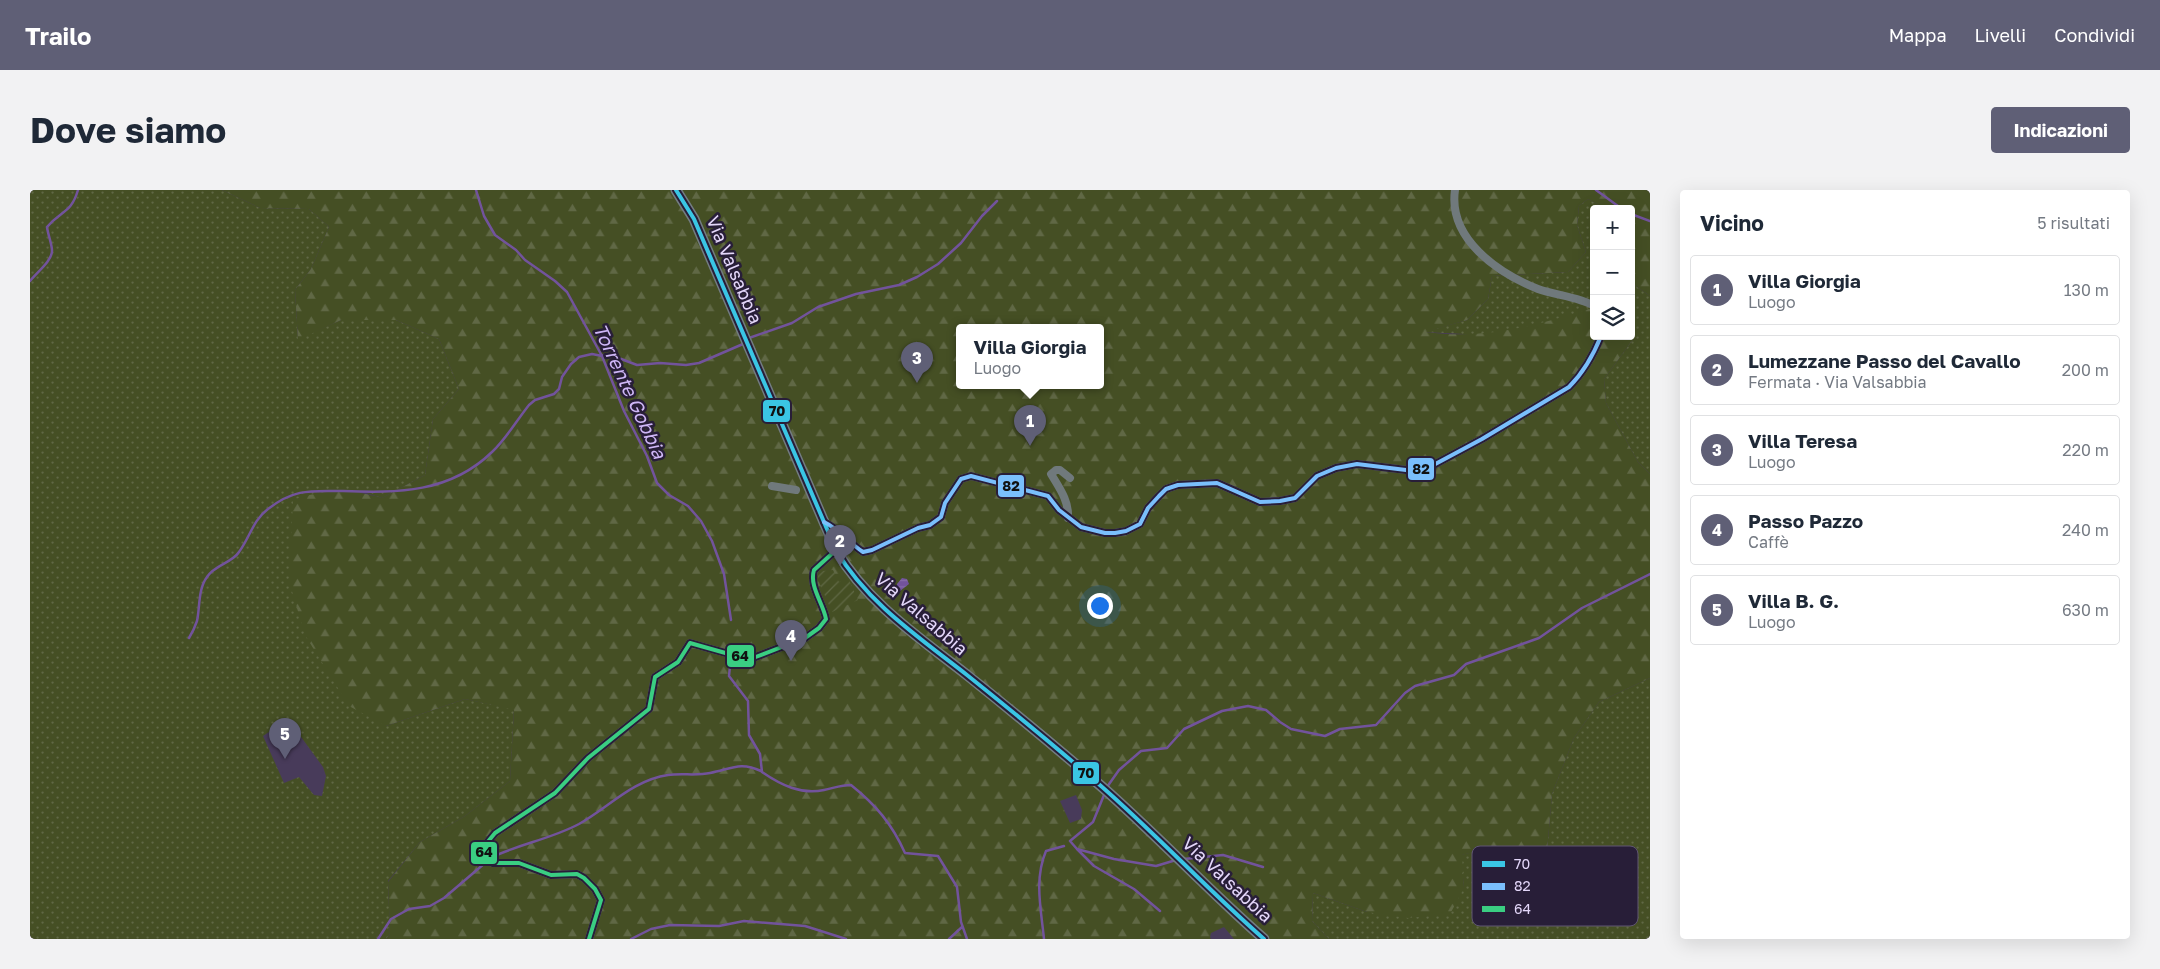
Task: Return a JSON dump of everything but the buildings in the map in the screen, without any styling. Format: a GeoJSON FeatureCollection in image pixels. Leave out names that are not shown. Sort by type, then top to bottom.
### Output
{"type":"FeatureCollection","features":[{"type":"Feature","properties":{"kind":"main road","name":"Via Valsabbia"},"geometry":{"type":"LineString","coordinates":[[676,190],[694,219],[740,331],[836,550],[859,582],[901,623],[1102,787],[1264,939]]}},
{"type":"Feature","properties":{"kind":"street"},"geometry":{"type":"LineString","coordinates":[[1455,190],[1453,201],[1459,227],[1476,250],[1507,273],[1537,288],[1590,305]]}},
{"type":"Feature","properties":{"kind":"street"},"geometry":{"type":"LineString","coordinates":[[824,522],[834,527],[863,552],[872,550],[918,528],[930,526],[941,517],[945,503],[961,479],[971,476],[1048,496],[1068,518],[1081,527],[1105,533],[1115,533],[1126,531],[1140,524],[1148,508],[1159,496],[1166,489],[1178,485],[1217,483],[1260,502],[1280,501],[1295,498],[1317,476],[1336,468],[1357,464],[1406,470],[1426,469],[1482,439],[1569,387],[1580,376],[1594,356],[1600,340]]}},
{"type":"Feature","properties":{"kind":"street"},"geometry":{"type":"LineString","coordinates":[[1068,518],[1068,507],[1063,492],[1051,474],[1056,470],[1060,470],[1070,478]]}},
{"type":"Feature","properties":{"kind":"street"},"geometry":{"type":"LineString","coordinates":[[772,486],[796,490]]}},
{"type":"Feature","properties":{"kind":"street"},"geometry":{"type":"LineString","coordinates":[[588,939],[601,900],[595,889],[584,878],[577,874],[551,875],[519,863],[493,863],[485,858],[486,844],[495,833],[555,793],[588,758],[649,709],[655,677],[678,662],[690,643],[729,654],[753,658],[805,638],[819,628],[826,619],[812,574],[836,550]]}},
{"type":"Feature","properties":{"kind":"green space"},"geometry":{"type":"Polygon","coordinates":[[[30,190],[222,190],[260,208],[309,209],[329,227],[311,269],[295,290],[298,339],[341,320],[396,320],[439,339],[459,389],[433,419],[425,475],[382,498],[360,491],[386,726],[465,699],[514,709],[510,781],[465,816],[420,842],[388,881],[390,934],[386,939],[30,939],[30,190]],[[288,719],[263,736],[284,783],[299,777],[314,795],[322,796],[326,776],[323,767],[288,719]]]}},
{"type":"Feature","properties":{"kind":"green space"},"geometry":{"type":"Polygon","coordinates":[[[222,190],[1650,190],[1650,296],[1635,285],[1635,205],[1599,205],[1588,199],[1579,206],[1577,225],[1586,252],[1568,272],[1492,276],[1488,299],[1467,320],[1426,332],[1447,334],[1489,333],[1530,326],[1590,309],[1590,340],[1633,340],[1604,379],[1606,403],[1638,462],[1650,474],[1650,678],[1599,702],[1574,738],[1552,794],[1547,846],[1472,846],[1472,852],[1462,855],[1464,888],[1450,914],[1408,918],[1367,912],[1313,893],[1312,921],[1329,939],[1234,939],[1224,927],[1211,933],[1211,939],[386,939],[390,934],[388,882],[420,842],[465,816],[510,781],[514,710],[465,699],[386,726],[349,706],[305,635],[289,581],[293,500],[337,491],[347,491],[382,498],[425,475],[433,419],[459,389],[439,339],[396,320],[341,320],[298,340],[295,290],[311,269],[329,227],[309,209],[260,208],[222,190]],[[1076,795],[1060,801],[1070,823],[1081,819],[1082,810],[1076,795]]]}},
{"type":"Feature","properties":{"kind":"green space"},"geometry":{"type":"Polygon","coordinates":[[[1588,199],[1599,205],[1590,205],[1590,310],[1540,325],[1484,335],[1424,332],[1467,320],[1488,299],[1492,276],[1568,272],[1586,252],[1577,225],[1579,206],[1588,199]]]}},
{"type":"Feature","properties":{"kind":"green space"},"geometry":{"type":"Polygon","coordinates":[[[1635,285],[1650,296],[1650,474],[1638,462],[1606,403],[1604,379],[1633,340],[1635,340],[1635,285]]]}},
{"type":"Feature","properties":{"kind":"green space"},"geometry":{"type":"Polygon","coordinates":[[[833,570],[839,582],[848,578],[858,600],[832,612],[818,580],[818,575],[823,571],[833,570]]]}},
{"type":"Feature","properties":{"kind":"green space"},"geometry":{"type":"Polygon","coordinates":[[[1650,678],[1650,939],[1329,939],[1312,921],[1313,893],[1367,912],[1464,888],[1461,855],[1472,852],[1472,926],[1638,926],[1638,846],[1547,846],[1552,794],[1574,738],[1599,702],[1650,678]]]}},
{"type":"Feature","properties":{"kind":"shaded area"},"geometry":{"type":"Polygon","coordinates":[[[902,578],[907,579],[909,584],[900,591],[897,588],[897,584],[902,578]]]}},
{"type":"Feature","properties":{"kind":"waterway"},"geometry":{"type":"LineString","coordinates":[[30,281],[47,263],[51,255],[52,248],[47,227],[69,208],[78,190]]}},
{"type":"Feature","properties":{"kind":"waterway","name":"Torrente Gobbia"},"geometry":{"type":"LineString","coordinates":[[476,190],[484,216],[495,235],[567,292],[602,356],[624,411],[647,456],[657,483],[669,495],[688,506],[701,521],[712,541],[724,574],[731,620]]}},
{"type":"Feature","properties":{"kind":"waterway"},"geometry":{"type":"LineString","coordinates":[[1596,190],[1617,205]]}},
{"type":"Feature","properties":{"kind":"waterway"},"geometry":{"type":"LineString","coordinates":[[749,338],[792,323],[818,307],[856,294],[899,285],[917,277],[938,264],[961,243],[982,216],[997,201]]}},
{"type":"Feature","properties":{"kind":"waterway"},"geometry":{"type":"LineString","coordinates":[[1635,215],[1650,221]]}},
{"type":"Feature","properties":{"kind":"waterway"},"geometry":{"type":"LineString","coordinates":[[189,638],[197,621],[201,593],[207,577],[214,570],[236,556],[263,513],[287,497],[313,491],[384,492],[422,488],[459,476],[476,466],[497,447],[529,405],[535,400],[554,394],[559,389],[562,377],[571,364],[579,357],[592,354],[602,356],[608,354],[637,365],[660,363],[686,365],[699,363],[743,344]]}},
{"type":"Feature","properties":{"kind":"waterway"},"geometry":{"type":"LineString","coordinates":[[1107,787],[1119,770],[1141,751],[1167,748],[1184,729],[1222,711],[1248,706],[1266,710],[1291,729],[1325,736],[1340,729],[1376,725],[1405,693],[1415,686],[1454,675],[1466,664],[1539,638],[1582,608],[1650,574]]}},
{"type":"Feature","properties":{"kind":"waterway"},"geometry":{"type":"LineString","coordinates":[[730,666],[729,676],[748,701],[749,735],[760,754],[762,772],[784,785],[799,790],[816,791],[851,785],[882,816],[895,833],[905,853],[938,856],[957,887],[961,922],[967,939]]}},
{"type":"Feature","properties":{"kind":"waterway"},"geometry":{"type":"LineString","coordinates":[[490,858],[579,824],[632,788],[655,778],[673,774],[705,774],[741,766],[761,771]]}},
{"type":"Feature","properties":{"kind":"waterway"},"geometry":{"type":"LineString","coordinates":[[1104,795],[1093,822],[1070,841],[1077,849],[1114,859],[1156,866],[1176,860]]}},
{"type":"Feature","properties":{"kind":"waterway"},"geometry":{"type":"LineString","coordinates":[[1044,939],[1039,894],[1042,862],[1046,851],[1064,846]]}},
{"type":"Feature","properties":{"kind":"waterway"},"geometry":{"type":"LineString","coordinates":[[1077,849],[1094,866],[1134,889],[1160,911]]}},
{"type":"Feature","properties":{"kind":"waterway"},"geometry":{"type":"LineString","coordinates":[[1184,859],[1223,855],[1263,867]]}},
{"type":"Feature","properties":{"kind":"waterway"},"geometry":{"type":"LineString","coordinates":[[378,939],[391,919],[409,909],[430,906],[444,898],[485,863]]}},
{"type":"Feature","properties":{"kind":"waterway"},"geometry":{"type":"LineString","coordinates":[[631,939],[651,929],[670,925],[719,926],[744,921],[805,926],[846,939]]}},
{"type":"Feature","properties":{"kind":"waterway"},"geometry":{"type":"LineString","coordinates":[[949,939],[962,927]]}},
{"type":"Feature","properties":{"kind":"transit line","name":"70"},"geometry":{"type":"LineString","coordinates":[[676,190],[694,219],[836,550],[863,587],[913,633],[1001,702],[1101,786],[1264,939]]}},
{"type":"Feature","properties":{"kind":"transit line","name":"82"},"geometry":{"type":"LineString","coordinates":[[824,522],[863,552],[872,550],[918,528],[930,525],[941,517],[945,503],[961,479],[971,476],[1048,496],[1059,510],[1081,527],[1105,533],[1115,533],[1126,531],[1140,524],[1148,508],[1159,496],[1166,489],[1178,485],[1217,483],[1260,502],[1280,501],[1295,498],[1317,476],[1336,468],[1357,464],[1406,470],[1426,469],[1482,439],[1569,387],[1588,363],[1599,340]]}},
{"type":"Feature","properties":{"kind":"transit line","name":"64"},"geometry":{"type":"LineString","coordinates":[[589,939],[601,900],[595,889],[584,878],[577,874],[551,875],[519,863],[493,863],[485,858],[486,844],[495,833],[555,793],[588,758],[649,709],[655,677],[678,662],[690,643],[729,654],[753,658],[805,638],[819,628],[826,619],[813,582],[814,570],[836,550]]}},
{"type":"Feature","properties":{"kind":"place","name":"Villa Teresa"},"geometry":{"type":"Point","coordinates":[917,383]}},
{"type":"Feature","properties":{"kind":"place","name":"Villa Giorgia"},"geometry":{"type":"Point","coordinates":[1030,446]}},
{"type":"Feature","properties":{"kind":"place","name":"Lumezzane Passo del Cavallo"},"geometry":{"type":"Point","coordinates":[840,566]}},
{"type":"Feature","properties":{"kind":"place","name":"Passo Pazzo"},"geometry":{"type":"Point","coordinates":[791,661]}},
{"type":"Feature","properties":{"kind":"place","name":"Villa B. G."},"geometry":{"type":"Point","coordinates":[285,759]}}]}
